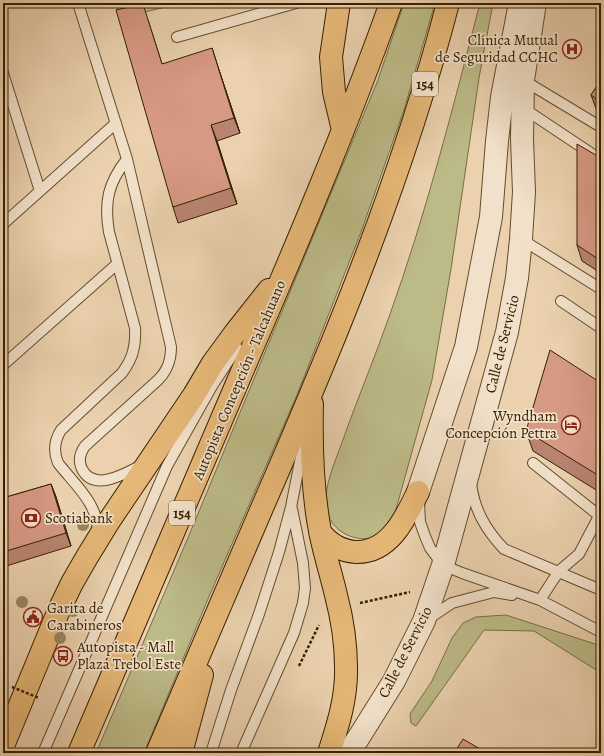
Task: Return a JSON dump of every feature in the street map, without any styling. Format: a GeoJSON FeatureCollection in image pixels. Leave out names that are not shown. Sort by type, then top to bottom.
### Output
{"type":"FeatureCollection","features":[{"type":"Feature","properties":{"kind":"main road"},"geometry":{"type":"LineString","coordinates":[[339,3],[331,57],[334,92],[343,130]]}},
{"type":"Feature","properties":{"kind":"main road","name":"Autopista Concepción - Talcahuano"},"geometry":{"type":"LineString","coordinates":[[79,753],[284,274],[343,130],[391,3]]}},
{"type":"Feature","properties":{"kind":"main road","name":"154"},"geometry":{"type":"LineString","coordinates":[[157,753],[313,392],[350,298],[399,165],[421,97],[448,3]]}},
{"type":"Feature","properties":{"kind":"main road"},"geometry":{"type":"LineString","coordinates":[[3,746],[59,610],[72,583],[98,538],[235,333],[258,303],[284,274]]}},
{"type":"Feature","properties":{"kind":"main road"},"geometry":{"type":"LineString","coordinates":[[313,392],[311,435],[313,478],[320,532],[339,608],[347,668],[343,708],[329,753]]}},
{"type":"Feature","properties":{"kind":"main road"},"geometry":{"type":"LineString","coordinates":[[320,532],[326,539],[341,549],[359,552],[376,548],[390,538],[396,531],[418,492]]}},
{"type":"Feature","properties":{"kind":"main road"},"geometry":{"type":"LineString","coordinates":[[181,753],[201,677],[209,632]]}},
{"type":"Feature","properties":{"kind":"street","name":"Calle de Servicio"},"geometry":{"type":"LineString","coordinates":[[348,753],[360,737],[394,681],[424,621],[443,565],[506,332],[517,278],[524,192],[522,139],[512,102],[520,3]]}},
{"type":"Feature","properties":{"kind":"street","name":"Calle de Servicio"},"geometry":{"type":"LineString","coordinates":[[418,492],[466,347],[491,216],[497,141],[512,102],[523,80],[536,3]]}},
{"type":"Feature","properties":{"kind":"lane"},"geometry":{"type":"LineString","coordinates":[[78,3],[127,159],[171,347],[171,354],[164,374],[85,446],[81,452],[80,466],[89,478],[105,480],[113,479],[149,462]]}},
{"type":"Feature","properties":{"kind":"lane"},"geometry":{"type":"LineString","coordinates":[[177,37],[296,3]]}},
{"type":"Feature","properties":{"kind":"lane"},"geometry":{"type":"LineString","coordinates":[[3,73],[40,191]]}},
{"type":"Feature","properties":{"kind":"lane"},"geometry":{"type":"LineString","coordinates":[[523,80],[601,127]]}},
{"type":"Feature","properties":{"kind":"lane"},"geometry":{"type":"LineString","coordinates":[[512,102],[601,160]]}},
{"type":"Feature","properties":{"kind":"lane"},"geometry":{"type":"LineString","coordinates":[[3,224],[116,123]]}},
{"type":"Feature","properties":{"kind":"lane"},"geometry":{"type":"LineString","coordinates":[[98,538],[97,518],[90,501],[58,463],[54,449],[57,436],[61,430],[122,373],[129,364],[133,354],[136,341],[135,328],[117,264],[106,217],[107,201],[111,185],[117,171],[127,159]]}},
{"type":"Feature","properties":{"kind":"lane"},"geometry":{"type":"LineString","coordinates":[[521,239],[601,290]]}},
{"type":"Feature","properties":{"kind":"lane"},"geometry":{"type":"LineString","coordinates":[[3,366],[117,264]]}},
{"type":"Feature","properties":{"kind":"lane"},"geometry":{"type":"LineString","coordinates":[[43,753],[167,466],[212,386],[284,274]]}},
{"type":"Feature","properties":{"kind":"lane"},"geometry":{"type":"LineString","coordinates":[[561,301],[601,328]]}},
{"type":"Feature","properties":{"kind":"lane"},"geometry":{"type":"LineString","coordinates":[[211,753],[231,690],[259,614],[279,552],[291,507],[313,392]]}},
{"type":"Feature","properties":{"kind":"lane"},"geometry":{"type":"LineString","coordinates":[[472,460],[471,477],[473,495],[478,511],[484,525],[504,549],[601,590]]}},
{"type":"Feature","properties":{"kind":"lane"},"geometry":{"type":"LineString","coordinates":[[533,463],[600,516],[579,554],[559,571],[540,600]]}},
{"type":"Feature","properties":{"kind":"lane"},"geometry":{"type":"LineString","coordinates":[[418,492],[420,522],[430,548],[443,565],[540,600],[601,632]]}},
{"type":"Feature","properties":{"kind":"lane"},"geometry":{"type":"LineString","coordinates":[[241,753],[294,633],[304,603],[305,588],[303,563],[291,507]]}},
{"type":"Feature","properties":{"kind":"lane"},"geometry":{"type":"LineString","coordinates":[[424,621],[452,604],[494,592],[540,600]]}},
{"type":"Feature","properties":{"kind":"path"},"geometry":{"type":"LineString","coordinates":[[339,608],[436,586]]}},
{"type":"Feature","properties":{"kind":"path"},"geometry":{"type":"LineString","coordinates":[[12,687],[39,698]]}},
{"type":"Feature","properties":{"kind":"shaded area"},"geometry":{"type":"Polygon","coordinates":[[[115,3],[182,3],[120,18],[115,3]]]}},
{"type":"Feature","properties":{"kind":"shaded area"},"geometry":{"type":"Polygon","coordinates":[[[404,3],[435,3],[404,110],[361,232],[297,395],[208,599],[144,753],[96,753],[190,533],[378,80],[404,3]]]}},
{"type":"Feature","properties":{"kind":"shaded area"},"geometry":{"type":"Polygon","coordinates":[[[480,3],[493,3],[479,78],[451,269],[432,380],[393,520],[373,537],[363,539],[357,538],[340,531],[329,517],[326,505],[328,482],[389,317],[415,239],[449,121],[480,3]]]}},
{"type":"Feature","properties":{"kind":"shaded area"},"geometry":{"type":"Polygon","coordinates":[[[506,615],[601,646],[601,673],[534,631],[484,630],[416,726],[411,723],[410,714],[432,681],[452,638],[463,623],[476,617],[506,615]]]}},
{"type":"Feature","properties":{"kind":"building"},"geometry":{"type":"Polygon","coordinates":[[[143,4],[162,64],[212,48],[234,118],[211,125],[231,188],[173,207],[116,10],[143,4]]]}},
{"type":"Feature","properties":{"kind":"building"},"geometry":{"type":"Polygon","coordinates":[[[601,80],[601,102],[591,95],[601,80]]]}},
{"type":"Feature","properties":{"kind":"building"},"geometry":{"type":"Polygon","coordinates":[[[577,144],[601,158],[601,261],[577,245],[577,144]]]}},
{"type":"Feature","properties":{"kind":"building","name":"Wyndham Concepción Pettra"},"geometry":{"type":"Polygon","coordinates":[[[550,350],[601,383],[601,477],[526,431],[550,350]]]}},
{"type":"Feature","properties":{"kind":"building"},"geometry":{"type":"Polygon","coordinates":[[[51,484],[66,533],[3,552],[3,498],[51,484]]]}},
{"type":"Feature","properties":{"kind":"building"},"geometry":{"type":"Polygon","coordinates":[[[463,739],[487,753],[454,753],[463,739]]]}},
{"type":"Feature","properties":{"kind":"place","name":"Clínica Mutual de Seguridad CCHC"},"geometry":{"type":"Point","coordinates":[572,49]}},
{"type":"Feature","properties":{"kind":"place","name":"Wyndham Concepción Pettra"},"geometry":{"type":"Point","coordinates":[571,425]}},
{"type":"Feature","properties":{"kind":"place","name":"Scotiabank"},"geometry":{"type":"Point","coordinates":[31,518]}},
{"type":"Feature","properties":{"kind":"place","name":"Garita de Carabineros"},"geometry":{"type":"Point","coordinates":[33,617]}},
{"type":"Feature","properties":{"kind":"place","name":"Autopista - Mall Plaza Trebol Este"},"geometry":{"type":"Point","coordinates":[63,656]}}]}
